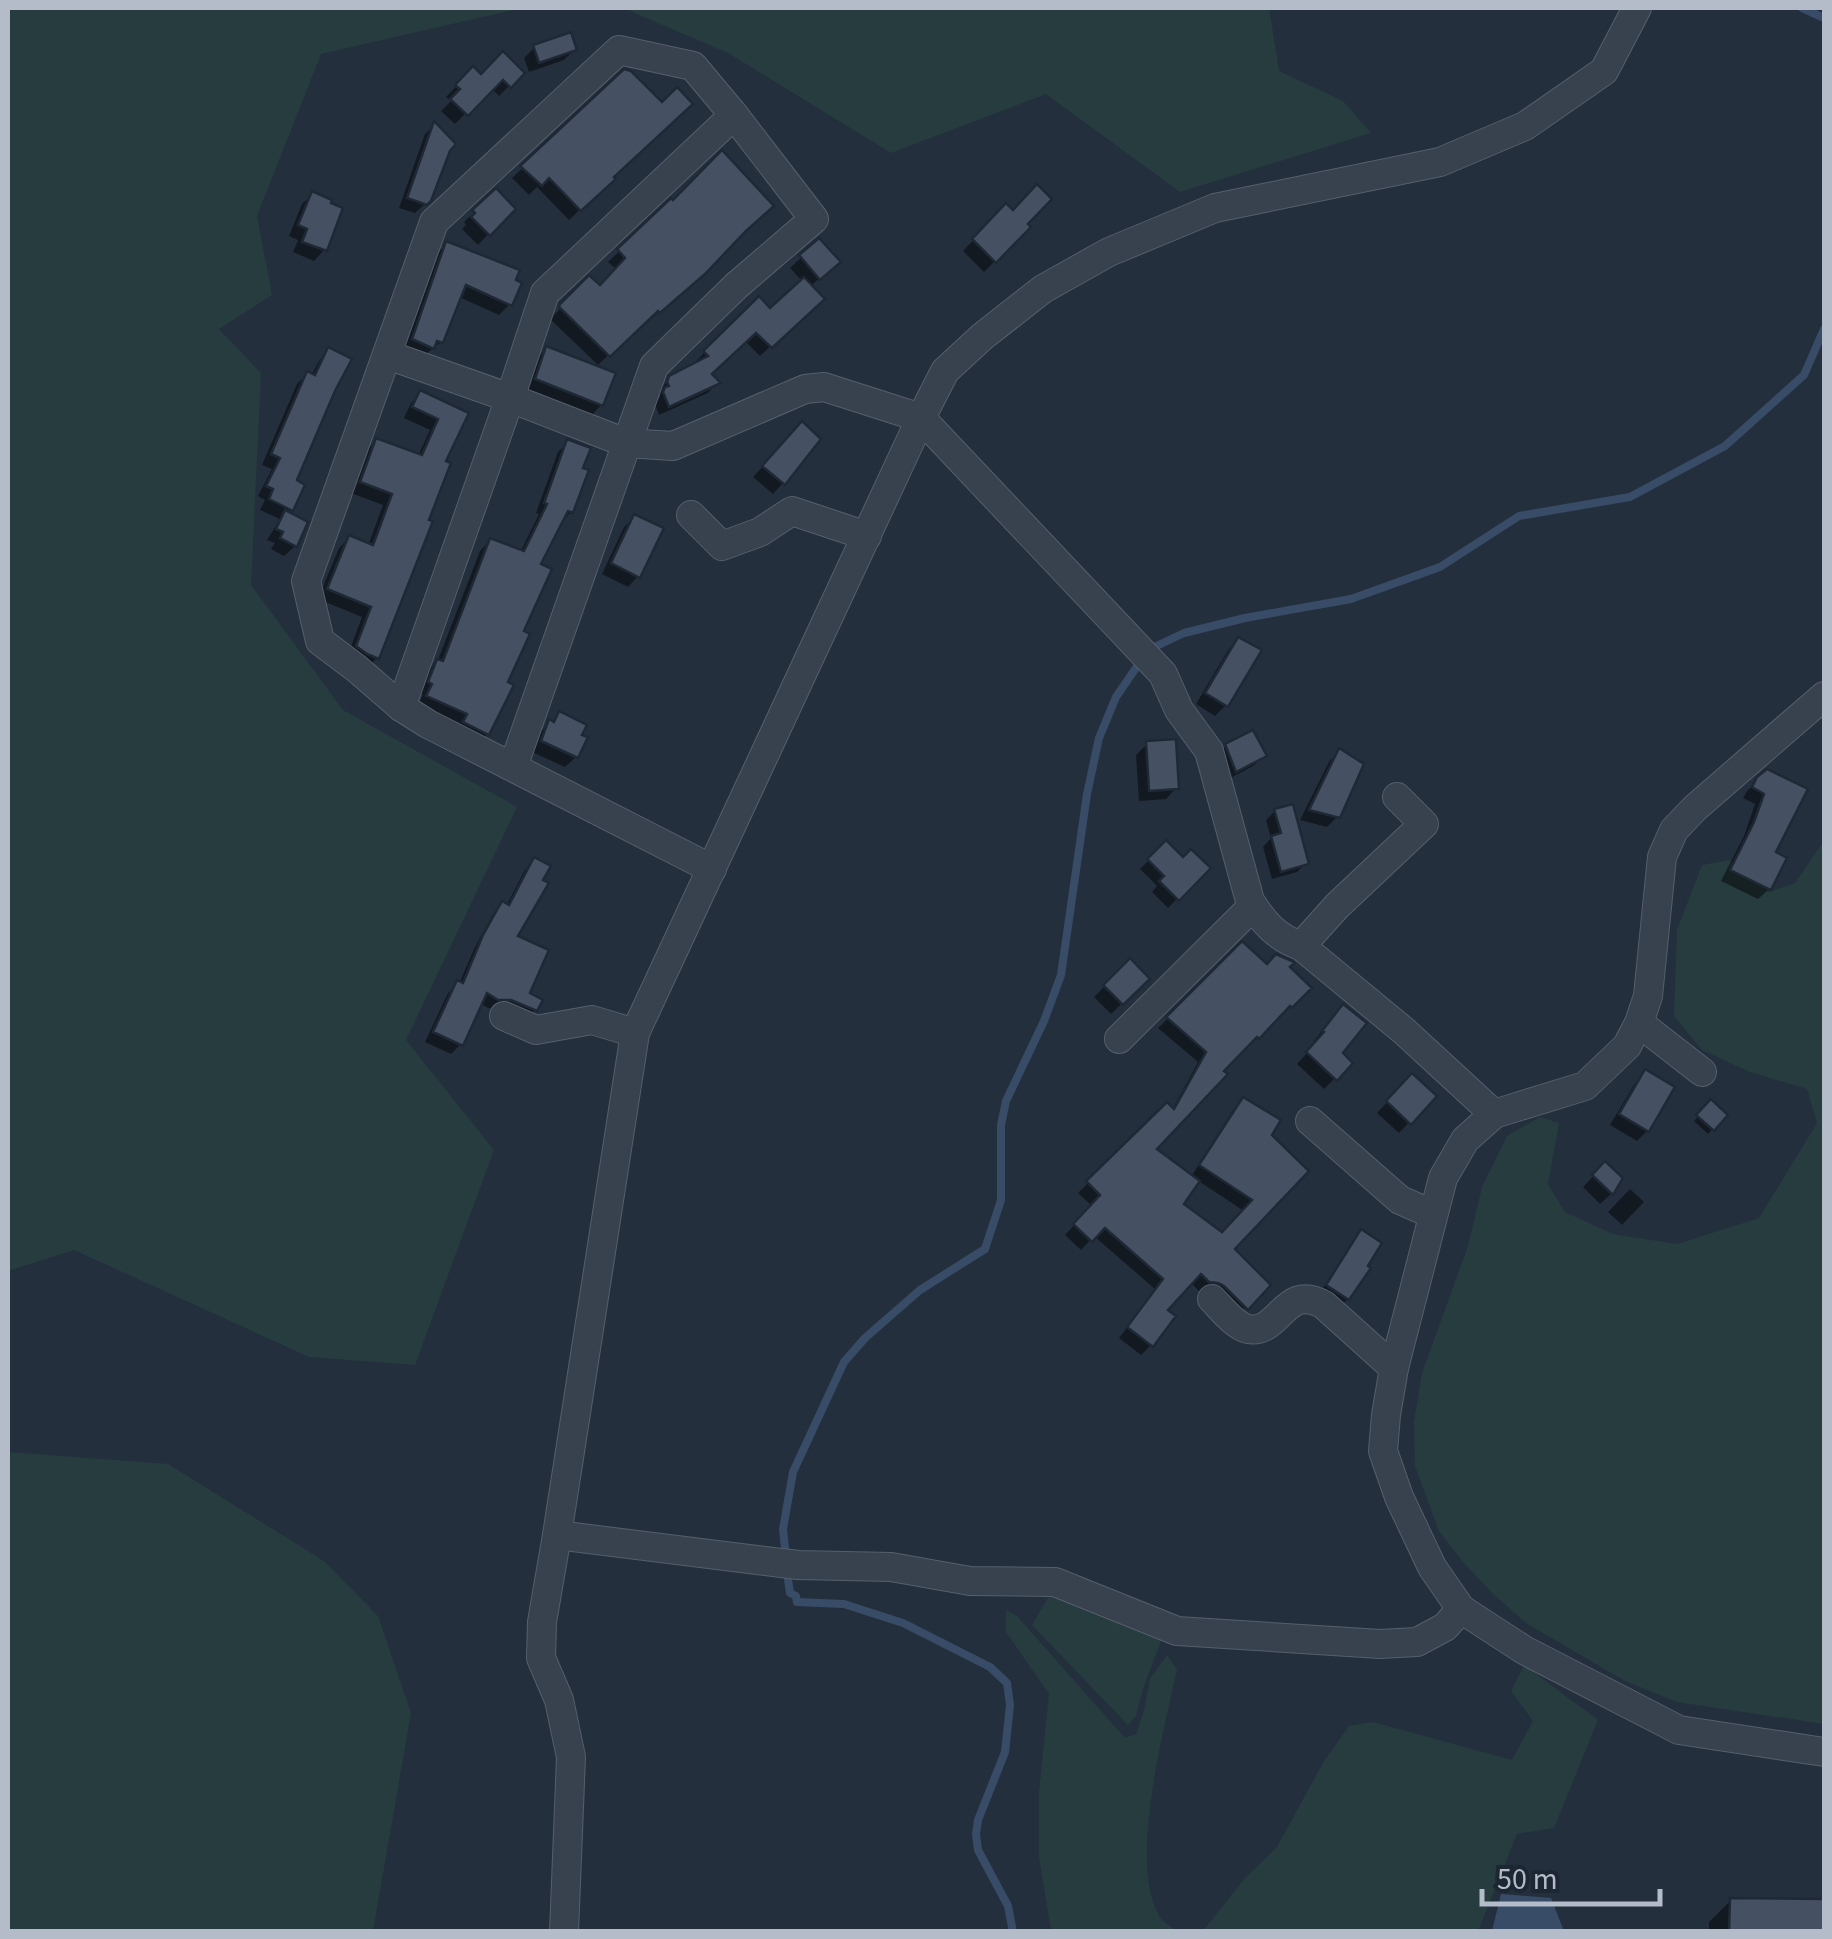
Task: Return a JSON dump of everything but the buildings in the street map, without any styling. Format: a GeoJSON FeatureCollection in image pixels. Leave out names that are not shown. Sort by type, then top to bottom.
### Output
{"type":"FeatureCollection","features":[{"type":"Feature","properties":{"kind":"street"},"geometry":{"type":"LineString","coordinates":[[564,1932],[571,1757],[559,1700],[540,1658],[542,1622],[635,1033],[945,371],[982,336],[1043,290],[1109,252],[1215,208],[1440,162],[1526,126],[1604,71],[1637,8]]}},
{"type":"Feature","properties":{"kind":"street"},"geometry":{"type":"LineString","coordinates":[[512,767],[654,366],[736,286],[814,219],[694,66],[619,50],[434,222],[306,581],[320,641],[401,707],[428,724],[512,767],[712,869]]}},
{"type":"Feature","properties":{"kind":"street"},"geometry":{"type":"LineString","coordinates":[[401,707],[545,293],[734,115]]}},
{"type":"Feature","properties":{"kind":"street"},"geometry":{"type":"LineString","coordinates":[[388,355],[626,443],[674,446],[804,388],[824,387],[921,418],[1163,674],[1179,710],[1209,751],[1253,906],[1261,918],[1284,940],[1302,946],[1404,1031],[1494,1114]]}},
{"type":"Feature","properties":{"kind":"street"},"geometry":{"type":"LineString","coordinates":[[691,515],[722,546],[760,532],[792,511],[866,536]]}},
{"type":"Feature","properties":{"kind":"street"},"geometry":{"type":"LineString","coordinates":[[1824,696],[1674,830],[1662,856],[1648,996],[1627,1046],[1584,1086],[1494,1114],[1465,1140],[1443,1178],[1432,1214],[1394,1368],[1383,1451],[1399,1497],[1432,1567],[1461,1608],[1524,1650],[1679,1730],[1824,1752]]}},
{"type":"Feature","properties":{"kind":"street"},"geometry":{"type":"LineString","coordinates":[[1302,946],[1337,906],[1424,824],[1397,797]]}},
{"type":"Feature","properties":{"kind":"street"},"geometry":{"type":"LineString","coordinates":[[1119,1039],[1253,906]]}},
{"type":"Feature","properties":{"kind":"street"},"geometry":{"type":"LineString","coordinates":[[504,1016],[536,1030],[592,1020],[635,1033]]}},
{"type":"Feature","properties":{"kind":"street"},"geometry":{"type":"LineString","coordinates":[[1639,1022],[1702,1072]]}},
{"type":"Feature","properties":{"kind":"street"},"geometry":{"type":"LineString","coordinates":[[1310,1121],[1400,1200],[1432,1214]]}},
{"type":"Feature","properties":{"kind":"street"},"geometry":{"type":"LineString","coordinates":[[1212,1298],[1247,1329],[1262,1329],[1297,1299],[1314,1299],[1394,1368]]}},
{"type":"Feature","properties":{"kind":"street"},"geometry":{"type":"LineString","coordinates":[[557,1536],[798,1565],[891,1567],[970,1580],[1055,1582],[1177,1632],[1380,1644],[1417,1642],[1445,1627],[1461,1608]]}},
{"type":"Feature","properties":{"kind":"green space"},"geometry":{"type":"Polygon","coordinates":[[[8,8],[522,8],[321,54],[257,216],[272,295],[219,329],[261,373],[251,585],[343,710],[517,807],[406,1040],[494,1150],[415,1365],[309,1357],[74,1250],[8,1271],[8,8]]]}},
{"type":"Feature","properties":{"kind":"green space"},"geometry":{"type":"Polygon","coordinates":[[[623,8],[1269,8],[1279,71],[1343,101],[1371,133],[1180,192],[1046,94],[891,153],[728,53],[623,8]]]}},
{"type":"Feature","properties":{"kind":"green space"},"geometry":{"type":"Polygon","coordinates":[[[1824,841],[1824,1724],[1677,1702],[1625,1681],[1526,1623],[1493,1594],[1439,1531],[1415,1466],[1414,1422],[1422,1373],[1468,1246],[1482,1187],[1507,1136],[1540,1117],[1559,1123],[1548,1184],[1565,1212],[1613,1234],[1677,1244],[1759,1218],[1817,1123],[1807,1089],[1750,1072],[1702,1050],[1674,1016],[1677,930],[1702,865],[1729,860],[1769,892],[1795,883],[1824,841]]]}},
{"type":"Feature","properties":{"kind":"green space"},"geometry":{"type":"Polygon","coordinates":[[[8,1452],[168,1464],[324,1561],[378,1616],[411,1713],[373,1931],[8,1931],[8,1452]]]}},
{"type":"Feature","properties":{"kind":"green space"},"geometry":{"type":"Polygon","coordinates":[[[1055,1586],[1161,1641],[1136,1716],[1128,1725],[1032,1625],[1055,1586]]]}},
{"type":"Feature","properties":{"kind":"green space"},"geometry":{"type":"Polygon","coordinates":[[[1006,1610],[1017,1616],[1125,1738],[1136,1734],[1150,1679],[1167,1655],[1177,1669],[1152,1795],[1147,1864],[1151,1894],[1160,1917],[1178,1931],[1051,1931],[1039,1857],[1039,1792],[1049,1694],[1006,1632],[1006,1610]]]}},
{"type":"Feature","properties":{"kind":"green space"},"geometry":{"type":"Polygon","coordinates":[[[1524,1665],[1598,1720],[1554,1828],[1517,1834],[1478,1931],[1203,1931],[1245,1878],[1277,1847],[1324,1761],[1349,1726],[1373,1722],[1512,1760],[1533,1721],[1511,1691],[1524,1665]]]}},
{"type":"Feature","properties":{"kind":"water"},"geometry":{"type":"Polygon","coordinates":[[[1501,1894],[1551,1898],[1564,1931],[1492,1931],[1501,1894]]]}},
{"type":"Feature","properties":{"kind":"waterway"},"geometry":{"type":"LineString","coordinates":[[1802,8],[1824,18]]}},
{"type":"Feature","properties":{"kind":"waterway"},"geometry":{"type":"LineString","coordinates":[[1148,650],[1184,633],[1351,599],[1440,567],[1519,516],[1630,497],[1725,446],[1804,375],[1824,329]]}},
{"type":"Feature","properties":{"kind":"waterway"},"geometry":{"type":"LineString","coordinates":[[786,1558],[783,1529],[793,1472],[844,1362],[920,1290],[985,1249],[1001,1200],[1001,1125],[1006,1101],[1061,975],[1099,738],[1116,697],[1140,662]]}},
{"type":"Feature","properties":{"kind":"waterway"},"geometry":{"type":"LineString","coordinates":[[787,1572],[790,1593],[797,1602],[844,1604],[903,1623],[990,1667],[1007,1683],[1010,1705],[1005,1752],[976,1834],[978,1850],[1008,1906],[1013,1932]]}}]}
